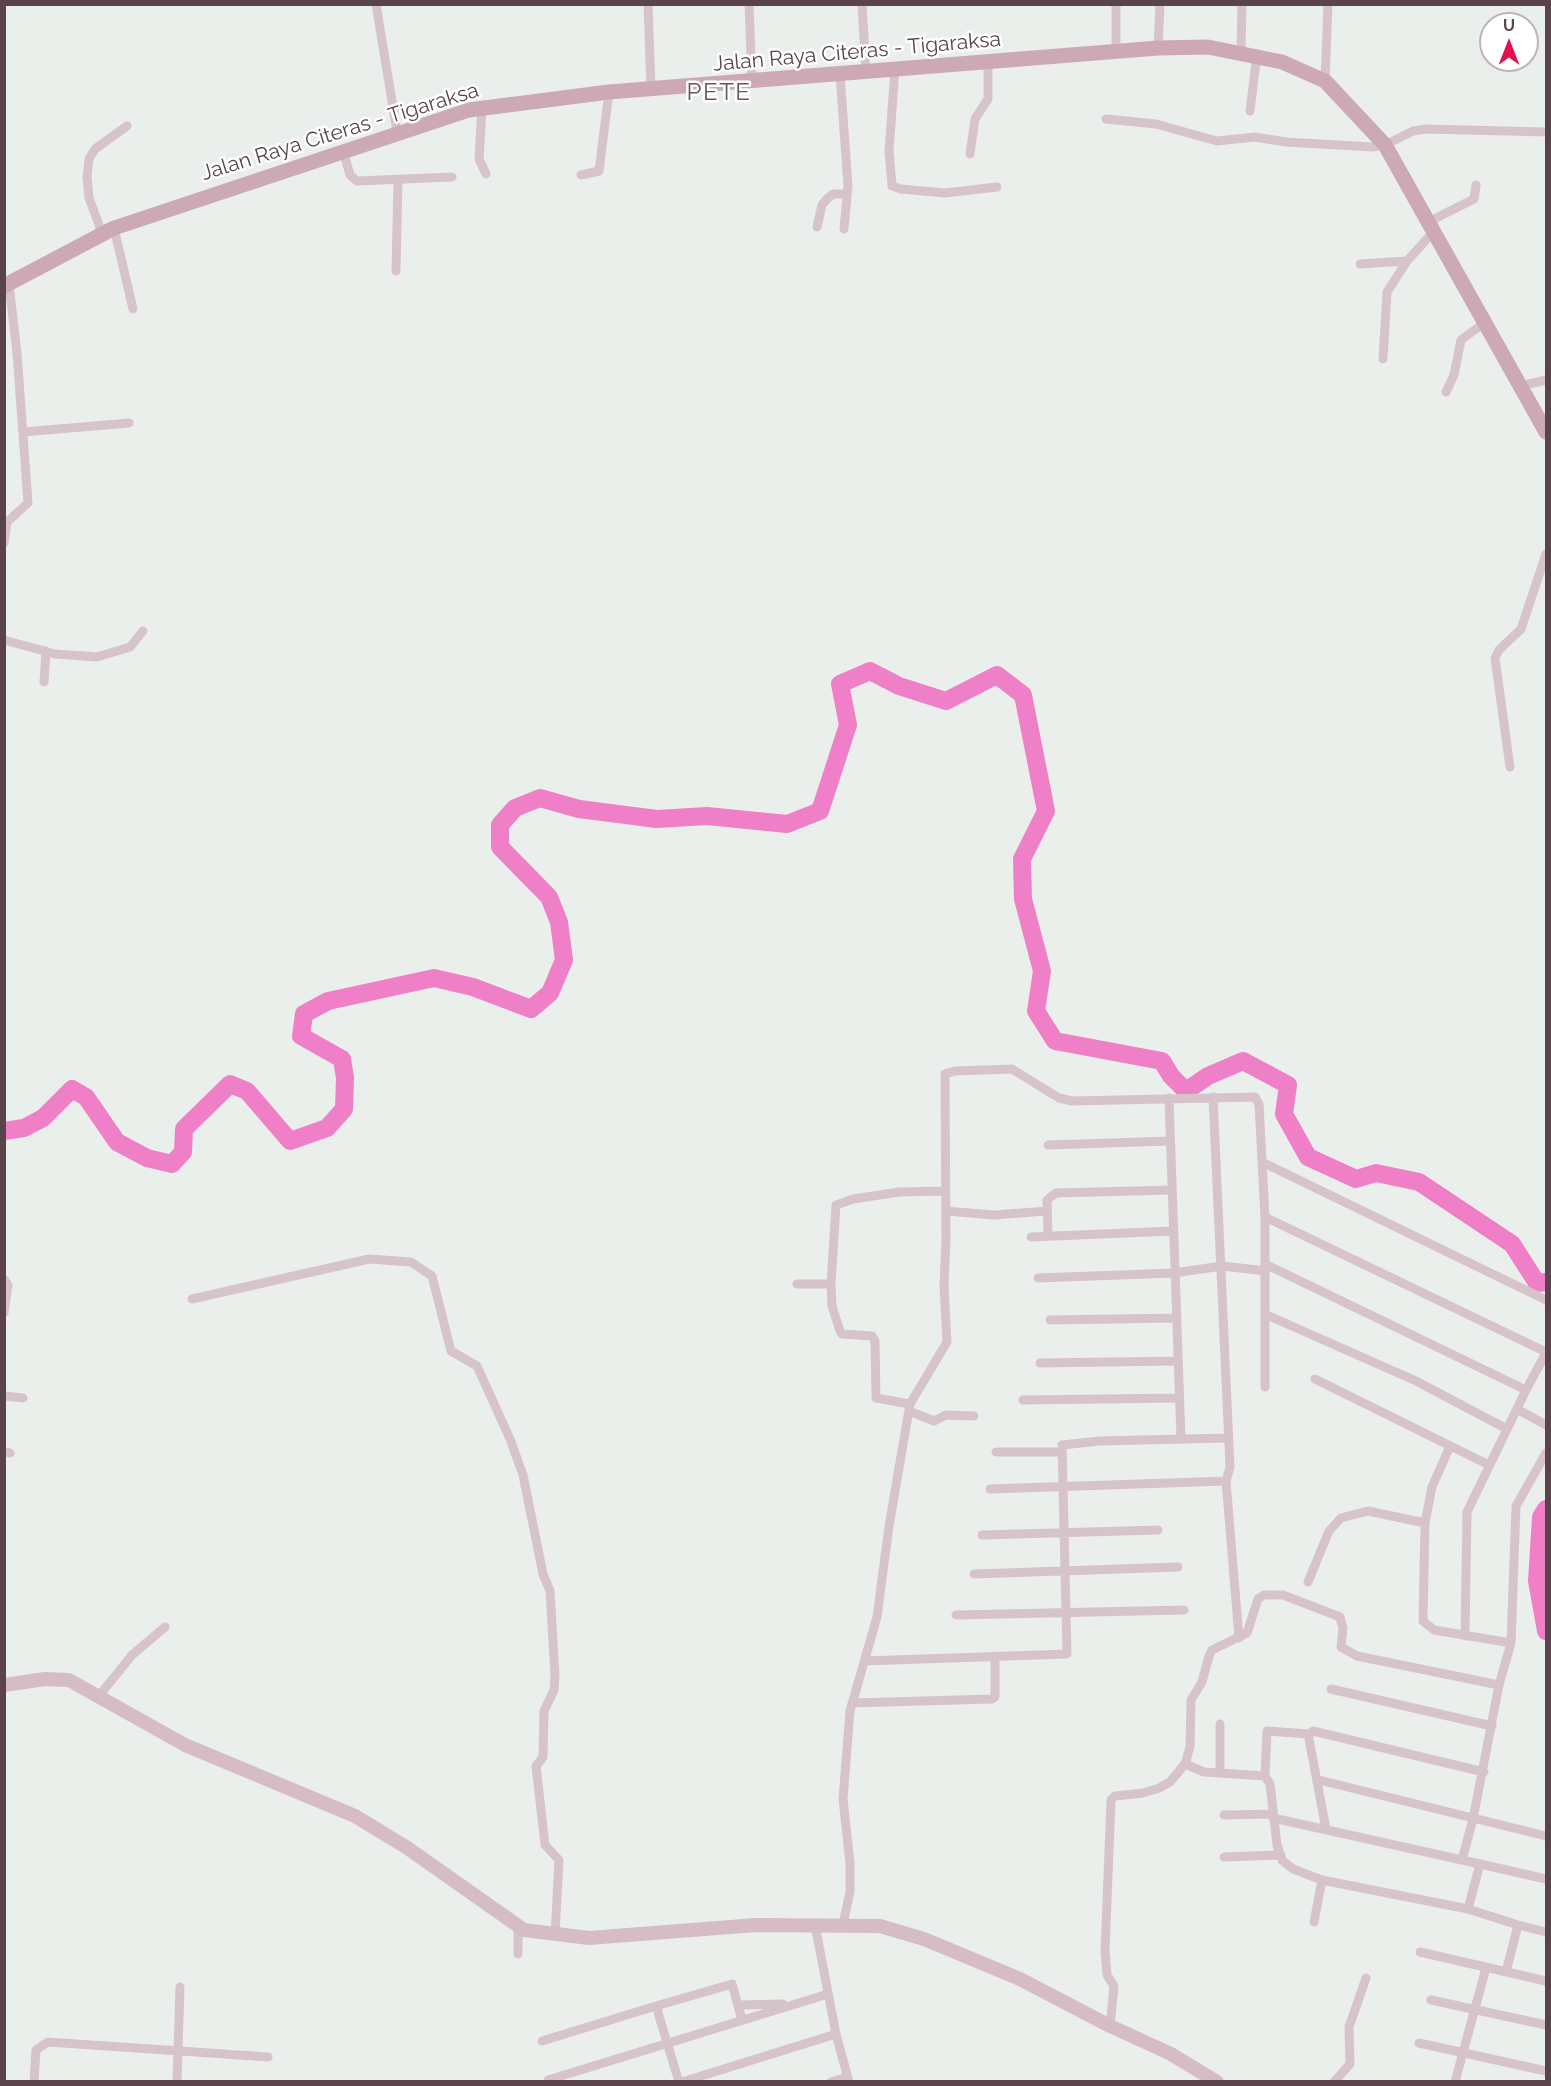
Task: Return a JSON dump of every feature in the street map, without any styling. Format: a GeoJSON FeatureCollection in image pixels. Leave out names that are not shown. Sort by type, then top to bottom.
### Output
{"type":"FeatureCollection","features":[{"type":"Feature","properties":{"kind":"main road","name":"Jalan Raya Citeras - Tigaraksa"},"geometry":{"type":"LineString","coordinates":[[7,285],[108,231],[397,132],[483,107],[609,92],[1116,51],[1208,46],[1257,54],[1300,69],[1325,81],[1385,145],[1432,225],[1546,432]]}},
{"type":"Feature","properties":{"kind":"street"},"geometry":{"type":"LineString","coordinates":[[376,4],[397,132]]}},
{"type":"Feature","properties":{"kind":"street"},"geometry":{"type":"LineString","coordinates":[[648,4],[651,89]]}},
{"type":"Feature","properties":{"kind":"street"},"geometry":{"type":"LineString","coordinates":[[749,4],[752,82]]}},
{"type":"Feature","properties":{"kind":"street"},"geometry":{"type":"LineString","coordinates":[[862,4],[867,72]]}},
{"type":"Feature","properties":{"kind":"street"},"geometry":{"type":"LineString","coordinates":[[1116,4],[1116,51]]}},
{"type":"Feature","properties":{"kind":"street"},"geometry":{"type":"LineString","coordinates":[[1158,48],[1160,4]]}},
{"type":"Feature","properties":{"kind":"street"},"geometry":{"type":"LineString","coordinates":[[1241,51],[1242,4]]}},
{"type":"Feature","properties":{"kind":"street"},"geometry":{"type":"LineString","coordinates":[[1325,81],[1328,4]]}},
{"type":"Feature","properties":{"kind":"street"},"geometry":{"type":"LineString","coordinates":[[1250,111],[1257,54]]}},
{"type":"Feature","properties":{"kind":"street"},"geometry":{"type":"LineString","coordinates":[[970,154],[975,119],[988,99],[988,62]]}},
{"type":"Feature","properties":{"kind":"street"},"geometry":{"type":"LineString","coordinates":[[895,69],[889,151],[892,186],[945,193],[998,187]]}},
{"type":"Feature","properties":{"kind":"street"},"geometry":{"type":"LineString","coordinates":[[840,74],[847,195],[844,229]]}},
{"type":"Feature","properties":{"kind":"street"},"geometry":{"type":"LineString","coordinates":[[581,175],[599,171],[609,92]]}},
{"type":"Feature","properties":{"kind":"street"},"geometry":{"type":"LineString","coordinates":[[483,107],[479,159],[486,174]]}},
{"type":"Feature","properties":{"kind":"street"},"geometry":{"type":"LineString","coordinates":[[1106,119],[1156,124],[1217,141],[1255,137],[1286,142],[1372,147],[1385,145],[1413,131],[1426,129],[1546,132]]}},
{"type":"Feature","properties":{"kind":"street"},"geometry":{"type":"LineString","coordinates":[[127,126],[95,149],[89,159],[87,177],[89,198],[108,231],[134,309]]}},
{"type":"Feature","properties":{"kind":"street"},"geometry":{"type":"LineString","coordinates":[[343,150],[350,174],[354,179],[363,182],[452,177]]}},
{"type":"Feature","properties":{"kind":"street"},"geometry":{"type":"LineString","coordinates":[[396,271],[398,180]]}},
{"type":"Feature","properties":{"kind":"street"},"geometry":{"type":"LineString","coordinates":[[1383,359],[1387,292],[1395,275],[1432,225],[1474,199],[1476,185]]}},
{"type":"Feature","properties":{"kind":"street"},"geometry":{"type":"LineString","coordinates":[[817,227],[822,205],[827,199],[832,194],[847,195]]}},
{"type":"Feature","properties":{"kind":"street"},"geometry":{"type":"LineString","coordinates":[[1360,264],[1407,261]]}},
{"type":"Feature","properties":{"kind":"street"},"geometry":{"type":"LineString","coordinates":[[4,543],[7,522],[27,505],[23,432],[7,285]]}},
{"type":"Feature","properties":{"kind":"street"},"geometry":{"type":"LineString","coordinates":[[1446,392],[1454,375],[1461,339],[1484,323]]}},
{"type":"Feature","properties":{"kind":"street"},"geometry":{"type":"LineString","coordinates":[[1520,386],[1546,380]]}},
{"type":"Feature","properties":{"kind":"street"},"geometry":{"type":"LineString","coordinates":[[23,432],[129,423]]}},
{"type":"Feature","properties":{"kind":"street"},"geometry":{"type":"LineString","coordinates":[[1510,767],[1495,658],[1498,650],[1521,629],[1546,554]]}},
{"type":"Feature","properties":{"kind":"street"},"geometry":{"type":"LineString","coordinates":[[4,640],[46,651],[88,657],[104,656],[130,647],[143,632]]}},
{"type":"Feature","properties":{"kind":"street"},"geometry":{"type":"LineString","coordinates":[[44,682],[46,651]]}},
{"type":"Feature","properties":{"kind":"street"},"geometry":{"type":"LineString","coordinates":[[843,1924],[850,1892],[850,1863],[843,1799],[852,1703],[877,1617],[889,1526],[910,1408],[947,1342],[944,1285],[946,1210],[943,1078],[948,1072],[1012,1069],[1059,1098],[1072,1101],[1252,1096],[1258,1100],[1265,1217],[1267,1316],[1265,1387]]}},
{"type":"Feature","properties":{"kind":"street"},"geometry":{"type":"LineString","coordinates":[[1213,1097],[1230,1467],[1226,1481],[1239,1638]]}},
{"type":"Feature","properties":{"kind":"street"},"geometry":{"type":"LineString","coordinates":[[1169,1098],[1181,1439]]}},
{"type":"Feature","properties":{"kind":"street"},"geometry":{"type":"LineString","coordinates":[[1048,1145],[1170,1141]]}},
{"type":"Feature","properties":{"kind":"street"},"geometry":{"type":"LineString","coordinates":[[1262,1162],[1546,1300]]}},
{"type":"Feature","properties":{"kind":"street"},"geometry":{"type":"LineString","coordinates":[[1048,1236],[1047,1200],[1056,1193],[1172,1190]]}},
{"type":"Feature","properties":{"kind":"street"},"geometry":{"type":"LineString","coordinates":[[945,1191],[898,1192],[853,1199],[836,1205],[831,1284],[832,1306],[842,1334],[872,1336],[875,1341],[876,1398],[910,1408],[934,1421],[946,1415],[974,1416]]}},
{"type":"Feature","properties":{"kind":"street"},"geometry":{"type":"LineString","coordinates":[[946,1210],[994,1215],[1047,1211]]}},
{"type":"Feature","properties":{"kind":"street"},"geometry":{"type":"LineString","coordinates":[[1265,1217],[1546,1352],[1467,1512],[1465,1636]]}},
{"type":"Feature","properties":{"kind":"street"},"geometry":{"type":"LineString","coordinates":[[1031,1237],[1173,1231]]}},
{"type":"Feature","properties":{"kind":"street"},"geometry":{"type":"LineString","coordinates":[[192,1299],[369,1259],[390,1258],[411,1262],[432,1276],[452,1351],[477,1366],[510,1439],[523,1475],[543,1574],[550,1591],[554,1690],[544,1711],[543,1757],[536,1766],[545,1845],[559,1860],[555,1935]]}},
{"type":"Feature","properties":{"kind":"street"},"geometry":{"type":"LineString","coordinates":[[1038,1278],[1174,1273],[1222,1266],[1266,1268],[1526,1390]]}},
{"type":"Feature","properties":{"kind":"street"},"geometry":{"type":"LineString","coordinates":[[4,1279],[8,1286],[4,1312]]}},
{"type":"Feature","properties":{"kind":"street"},"geometry":{"type":"LineString","coordinates":[[797,1284],[831,1284]]}},
{"type":"Feature","properties":{"kind":"street"},"geometry":{"type":"LineString","coordinates":[[1267,1316],[1416,1381],[1507,1430]]}},
{"type":"Feature","properties":{"kind":"street"},"geometry":{"type":"LineString","coordinates":[[1050,1320],[1177,1317]]}},
{"type":"Feature","properties":{"kind":"street"},"geometry":{"type":"LineString","coordinates":[[1040,1363],[1177,1361]]}},
{"type":"Feature","properties":{"kind":"street"},"geometry":{"type":"LineString","coordinates":[[1316,1379],[1489,1465]]}},
{"type":"Feature","properties":{"kind":"street"},"geometry":{"type":"LineString","coordinates":[[4,1396],[23,1398]]}},
{"type":"Feature","properties":{"kind":"street"},"geometry":{"type":"LineString","coordinates":[[1023,1400],[1179,1398]]}},
{"type":"Feature","properties":{"kind":"street"},"geometry":{"type":"LineString","coordinates":[[1517,1409],[1546,1425]]}},
{"type":"Feature","properties":{"kind":"street"},"geometry":{"type":"LineString","coordinates":[[864,1661],[1067,1654],[1067,1571],[1062,1446],[1069,1443],[1228,1438]]}},
{"type":"Feature","properties":{"kind":"street"},"geometry":{"type":"LineString","coordinates":[[1450,1446],[1432,1487],[1425,1523],[1423,1621],[1434,1630],[1511,1643]]}},
{"type":"Feature","properties":{"kind":"street"},"geometry":{"type":"LineString","coordinates":[[996,1452],[1061,1452]]}},
{"type":"Feature","properties":{"kind":"street"},"geometry":{"type":"LineString","coordinates":[[1462,1860],[1484,1772],[1499,1685],[1511,1643],[1516,1506],[1546,1453]]}},
{"type":"Feature","properties":{"kind":"street"},"geometry":{"type":"LineString","coordinates":[[990,1489],[1226,1481]]}},
{"type":"Feature","properties":{"kind":"street"},"geometry":{"type":"LineString","coordinates":[[1308,1582],[1329,1531],[1341,1518],[1368,1511],[1425,1523]]}},
{"type":"Feature","properties":{"kind":"street"},"geometry":{"type":"LineString","coordinates":[[982,1535],[1158,1530]]}},
{"type":"Feature","properties":{"kind":"street"},"geometry":{"type":"LineString","coordinates":[[974,1574],[1178,1567]]}},
{"type":"Feature","properties":{"kind":"street"},"geometry":{"type":"LineString","coordinates":[[1110,2026],[1114,1986],[1107,1975],[1105,1952],[1109,1805],[1115,1796],[1143,1793],[1170,1782],[1185,1764],[1190,1747],[1191,1700],[1202,1682],[1209,1656],[1219,1647],[1239,1638],[1250,1628],[1258,1599],[1264,1595],[1283,1595],[1340,1617],[1343,1628],[1341,1647],[1357,1656],[1499,1685]]}},
{"type":"Feature","properties":{"kind":"street"},"geometry":{"type":"LineString","coordinates":[[956,1615],[1185,1610]]}},
{"type":"Feature","properties":{"kind":"street"},"geometry":{"type":"LineString","coordinates":[[99,1696],[132,1655],[165,1626]]}},
{"type":"Feature","properties":{"kind":"street"},"geometry":{"type":"LineString","coordinates":[[852,1703],[993,1699],[995,1697],[995,1656]]}},
{"type":"Feature","properties":{"kind":"street"},"geometry":{"type":"LineString","coordinates":[[4,1685],[58,1678],[69,1680],[185,1745],[355,1816],[406,1847],[518,1926],[534,1932],[589,1938],[756,1925],[880,1926],[924,1939],[1020,1979],[1110,2026],[1171,2054],[1217,2082]]}},
{"type":"Feature","properties":{"kind":"street"},"geometry":{"type":"LineString","coordinates":[[1331,1689],[1492,1726]]}},
{"type":"Feature","properties":{"kind":"street"},"geometry":{"type":"LineString","coordinates":[[1220,1724],[1220,1773]]}},
{"type":"Feature","properties":{"kind":"street"},"geometry":{"type":"LineString","coordinates":[[1484,1772],[1318,1731],[1310,1734],[1267,1731],[1266,1776],[1270,1784],[1273,1816],[1282,1860],[1293,1869],[1322,1880],[1468,1909],[1546,1932]]}},
{"type":"Feature","properties":{"kind":"street"},"geometry":{"type":"LineString","coordinates":[[1310,1734],[1326,1829]]}},
{"type":"Feature","properties":{"kind":"street"},"geometry":{"type":"LineString","coordinates":[[1185,1764],[1204,1772],[1266,1776]]}},
{"type":"Feature","properties":{"kind":"street"},"geometry":{"type":"LineString","coordinates":[[1319,1780],[1546,1836]]}},
{"type":"Feature","properties":{"kind":"street"},"geometry":{"type":"LineString","coordinates":[[1224,1815],[1273,1816],[1546,1879]]}},
{"type":"Feature","properties":{"kind":"street"},"geometry":{"type":"LineString","coordinates":[[1224,1857],[1281,1855]]}},
{"type":"Feature","properties":{"kind":"street"},"geometry":{"type":"LineString","coordinates":[[1468,1909],[1480,1864]]}},
{"type":"Feature","properties":{"kind":"street"},"geometry":{"type":"LineString","coordinates":[[1314,1922],[1322,1880]]}},
{"type":"Feature","properties":{"kind":"street"},"geometry":{"type":"LineString","coordinates":[[815,1924],[836,2034],[848,2079],[831,2082]]}},
{"type":"Feature","properties":{"kind":"street"},"geometry":{"type":"LineString","coordinates":[[1506,1972],[1518,1925]]}},
{"type":"Feature","properties":{"kind":"street"},"geometry":{"type":"LineString","coordinates":[[518,1926],[518,1954]]}},
{"type":"Feature","properties":{"kind":"street"},"geometry":{"type":"LineString","coordinates":[[1420,1952],[1546,1982]]}},
{"type":"Feature","properties":{"kind":"street"},"geometry":{"type":"LineString","coordinates":[[1455,2082],[1486,1968]]}},
{"type":"Feature","properties":{"kind":"street"},"geometry":{"type":"LineString","coordinates":[[1334,2082],[1350,2064],[1348,2027],[1366,1978]]}},
{"type":"Feature","properties":{"kind":"street"},"geometry":{"type":"LineString","coordinates":[[542,2042],[732,1984],[742,2020]]}},
{"type":"Feature","properties":{"kind":"street"},"geometry":{"type":"LineString","coordinates":[[177,2082],[180,1987]]}},
{"type":"Feature","properties":{"kind":"street"},"geometry":{"type":"LineString","coordinates":[[548,2080],[828,1994]]}},
{"type":"Feature","properties":{"kind":"street"},"geometry":{"type":"LineString","coordinates":[[1431,2000],[1546,2025]]}},
{"type":"Feature","properties":{"kind":"street"},"geometry":{"type":"LineString","coordinates":[[738,2005],[796,2004]]}},
{"type":"Feature","properties":{"kind":"street"},"geometry":{"type":"LineString","coordinates":[[656,2006],[680,2082],[836,2034]]}},
{"type":"Feature","properties":{"kind":"street"},"geometry":{"type":"LineString","coordinates":[[34,2082],[36,2050],[48,2042],[268,2058]]}},
{"type":"Feature","properties":{"kind":"street"},"geometry":{"type":"LineString","coordinates":[[1419,2043],[1546,2071]]}},
{"type":"Feature","properties":{"kind":"waterway"},"geometry":{"type":"LineString","coordinates":[[4,1131],[24,1128],[43,1118],[72,1089],[86,1097],[117,1142],[147,1158],[172,1164],[183,1152],[184,1129],[230,1084],[247,1091],[290,1141],[327,1128],[344,1109],[345,1078],[342,1059],[301,1036],[304,1014],[328,1001],[434,978],[473,987],[531,1009],[550,993],[564,960],[559,922],[549,897],[500,847],[500,825],[515,808],[540,798],[579,809],[657,819],[707,816],[787,824],[820,811],[848,725],[840,684],[870,671],[899,686],[946,701],[997,675],[1023,695],[1046,811],[1022,859],[1023,899],[1042,971],[1036,1011],[1055,1041],[1162,1061],[1171,1076],[1186,1091],[1208,1076],[1243,1061],[1288,1085],[1284,1114],[1308,1157],[1356,1179],[1376,1173],[1419,1182],[1512,1244],[1537,1283],[1546,1282]]}},
{"type":"Feature","properties":{"kind":"waterway"},"geometry":{"type":"LineString","coordinates":[[1546,1509],[1541,1517],[1537,1581],[1546,1631]]}},
{"type":"Feature","properties":{"kind":"district","name":"PETE"},"geometry":{"type":"Point","coordinates":[719,93]}}]}
